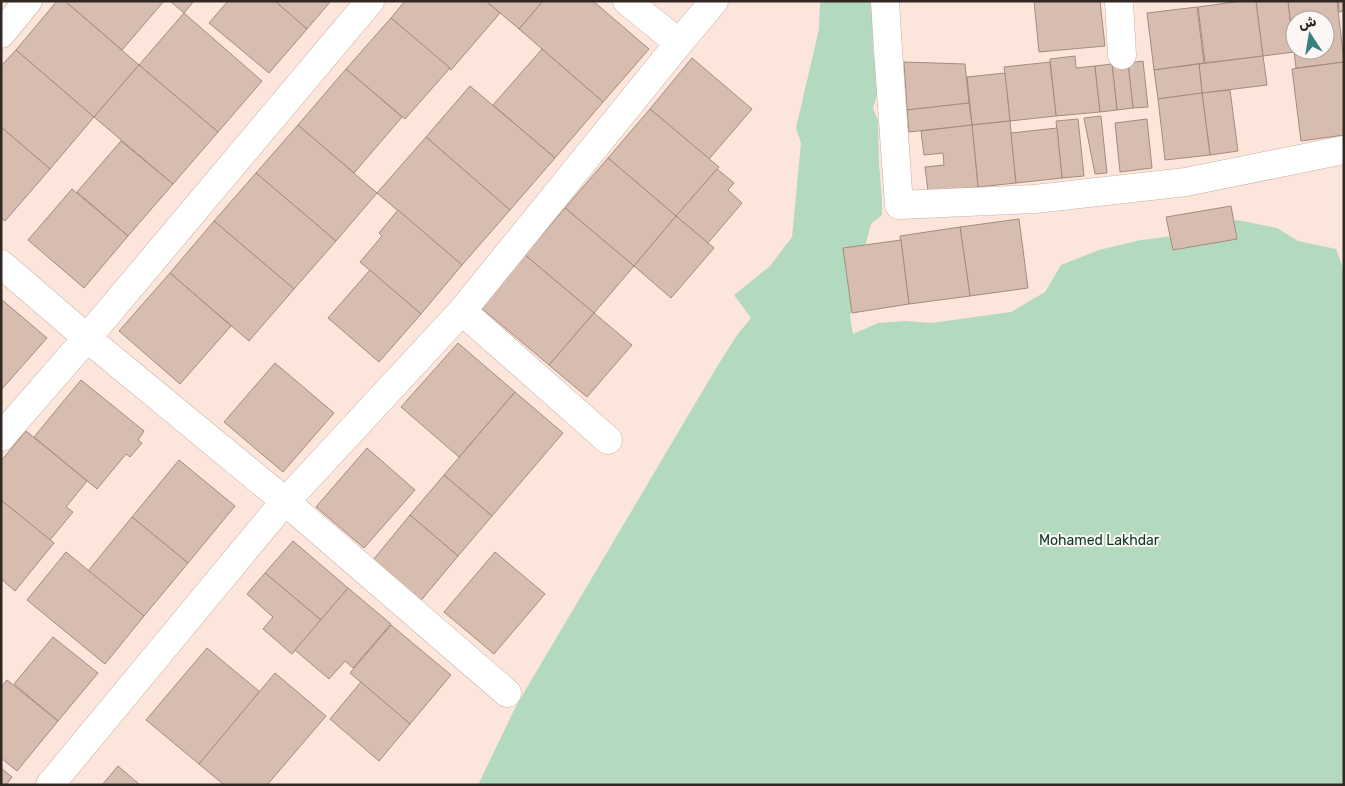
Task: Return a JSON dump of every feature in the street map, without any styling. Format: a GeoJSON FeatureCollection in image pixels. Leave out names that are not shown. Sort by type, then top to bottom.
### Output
{"type":"FeatureCollection","features":[{"type":"Feature","properties":{"kind":"street"},"geometry":{"type":"LineString","coordinates":[[1,34],[28,1]]}},
{"type":"Feature","properties":{"kind":"street"},"geometry":{"type":"LineString","coordinates":[[1,437],[87,338],[370,1]]}},
{"type":"Feature","properties":{"kind":"street"},"geometry":{"type":"LineString","coordinates":[[627,1],[678,43]]}},
{"type":"Feature","properties":{"kind":"street"},"geometry":{"type":"LineString","coordinates":[[50,785],[275,513],[462,311],[714,1]]}},
{"type":"Feature","properties":{"kind":"street"},"geometry":{"type":"LineString","coordinates":[[885,1],[899,205],[1035,199],[1186,182],[1344,150]]}},
{"type":"Feature","properties":{"kind":"street"},"geometry":{"type":"LineString","coordinates":[[1119,2],[1122,55]]}},
{"type":"Feature","properties":{"kind":"street"},"geometry":{"type":"LineString","coordinates":[[1,264],[87,338],[286,502],[507,693]]}},
{"type":"Feature","properties":{"kind":"street"},"geometry":{"type":"LineString","coordinates":[[462,311],[608,440]]}},
{"type":"Feature","properties":{"kind":"green space","name":"Mohamed Lakhdar"},"geometry":{"type":"Polygon","coordinates":[[[820,1],[872,1],[873,50],[878,91],[873,108],[878,121],[882,215],[871,224],[861,261],[857,294],[850,316],[853,334],[878,323],[905,321],[931,323],[1011,312],[1045,292],[1061,265],[1099,250],[1141,240],[1181,235],[1237,220],[1277,228],[1298,241],[1336,249],[1344,270],[1344,785],[478,785],[516,706],[718,365],[737,335],[751,318],[734,295],[770,266],[792,237],[801,143],[796,128],[819,29],[820,1]]]}},
{"type":"Feature","properties":{"kind":"building"},"geometry":{"type":"Polygon","coordinates":[[[57,1],[65,1],[139,65],[94,117],[16,50],[57,1]]]}},
{"type":"Feature","properties":{"kind":"building"},"geometry":{"type":"Polygon","coordinates":[[[65,1],[164,1],[122,50],[65,1]]]}},
{"type":"Feature","properties":{"kind":"building"},"geometry":{"type":"Polygon","coordinates":[[[170,1],[194,1],[184,13],[170,1]]]}},
{"type":"Feature","properties":{"kind":"building"},"geometry":{"type":"Polygon","coordinates":[[[228,1],[275,1],[307,29],[269,73],[209,23],[228,1]]]}},
{"type":"Feature","properties":{"kind":"building"},"geometry":{"type":"Polygon","coordinates":[[[275,1],[331,1],[307,29],[275,1]]]}},
{"type":"Feature","properties":{"kind":"building"},"geometry":{"type":"Polygon","coordinates":[[[405,1],[486,1],[500,13],[451,70],[391,18],[405,1]]]}},
{"type":"Feature","properties":{"kind":"building"},"geometry":{"type":"Polygon","coordinates":[[[486,1],[543,1],[519,29],[486,1]]]}},
{"type":"Feature","properties":{"kind":"building"},"geometry":{"type":"Polygon","coordinates":[[[543,1],[593,1],[649,49],[603,102],[519,29],[543,1]]]}},
{"type":"Feature","properties":{"kind":"building"},"geometry":{"type":"Polygon","coordinates":[[[1034,1],[1100,1],[1105,46],[1039,52],[1034,1]]]}},
{"type":"Feature","properties":{"kind":"building"},"geometry":{"type":"Polygon","coordinates":[[[1256,1],[1263,56],[1205,63],[1198,7],[1256,1]]]}},
{"type":"Feature","properties":{"kind":"building"},"geometry":{"type":"Polygon","coordinates":[[[1256,1],[1288,1],[1289,10],[1285,10],[1285,53],[1263,56],[1256,1]]]}},
{"type":"Feature","properties":{"kind":"building"},"geometry":{"type":"Polygon","coordinates":[[[1288,1],[1337,1],[1344,62],[1296,68],[1295,60],[1335,60],[1335,10],[1289,10],[1288,1]]]}},
{"type":"Feature","properties":{"kind":"building"},"geometry":{"type":"Polygon","coordinates":[[[1338,1],[1344,1],[1344,11],[1339,12],[1338,1]]]}},
{"type":"Feature","properties":{"kind":"building"},"geometry":{"type":"Polygon","coordinates":[[[1197,7],[1204,63],[1154,70],[1147,13],[1197,7]]]}},
{"type":"Feature","properties":{"kind":"building"},"geometry":{"type":"Polygon","coordinates":[[[184,13],[262,81],[218,132],[139,65],[184,13]]]}},
{"type":"Feature","properties":{"kind":"building"},"geometry":{"type":"Polygon","coordinates":[[[391,18],[450,68],[405,119],[346,69],[391,18]]]}},
{"type":"Feature","properties":{"kind":"building"},"geometry":{"type":"Polygon","coordinates":[[[542,49],[603,102],[555,158],[493,105],[542,49]]]}},
{"type":"Feature","properties":{"kind":"building"},"geometry":{"type":"Polygon","coordinates":[[[16,50],[94,117],[50,169],[1,127],[1,66],[16,50]]]}},
{"type":"Feature","properties":{"kind":"building"},"geometry":{"type":"Polygon","coordinates":[[[1075,56],[1076,68],[1095,66],[1100,112],[1056,116],[1050,59],[1075,56]]]}},
{"type":"Feature","properties":{"kind":"building"},"geometry":{"type":"Polygon","coordinates":[[[1263,56],[1267,85],[1202,93],[1199,64],[1263,56]]]}},
{"type":"Feature","properties":{"kind":"building"},"geometry":{"type":"Polygon","coordinates":[[[692,58],[752,109],[709,159],[650,109],[692,58]]]}},
{"type":"Feature","properties":{"kind":"building"},"geometry":{"type":"Polygon","coordinates":[[[1143,61],[1148,107],[1133,108],[1128,63],[1143,61]]]}},
{"type":"Feature","properties":{"kind":"building"},"geometry":{"type":"Polygon","coordinates":[[[904,62],[965,64],[969,103],[907,110],[904,62]]]}},
{"type":"Feature","properties":{"kind":"building"},"geometry":{"type":"Polygon","coordinates":[[[1050,62],[1056,116],[1010,121],[1004,67],[1050,62]]]}},
{"type":"Feature","properties":{"kind":"building"},"geometry":{"type":"Polygon","coordinates":[[[1344,62],[1344,135],[1301,141],[1292,69],[1344,62]]]}},
{"type":"Feature","properties":{"kind":"building"},"geometry":{"type":"Polygon","coordinates":[[[1128,63],[1133,108],[1117,110],[1112,64],[1128,63]]]}},
{"type":"Feature","properties":{"kind":"building"},"geometry":{"type":"Polygon","coordinates":[[[1112,64],[1117,110],[1100,112],[1095,66],[1112,64]]]}},
{"type":"Feature","properties":{"kind":"building"},"geometry":{"type":"Polygon","coordinates":[[[1199,64],[1202,93],[1158,99],[1154,70],[1199,64]]]}},
{"type":"Feature","properties":{"kind":"building"},"geometry":{"type":"Polygon","coordinates":[[[139,65],[218,132],[173,184],[94,117],[139,65]]]}},
{"type":"Feature","properties":{"kind":"building"},"geometry":{"type":"Polygon","coordinates":[[[346,69],[402,117],[354,173],[298,125],[346,69]]]}},
{"type":"Feature","properties":{"kind":"building"},"geometry":{"type":"Polygon","coordinates":[[[1005,73],[1010,121],[972,125],[967,77],[1005,73]]]}},
{"type":"Feature","properties":{"kind":"building"},"geometry":{"type":"Polygon","coordinates":[[[470,86],[555,158],[510,210],[426,137],[470,86]]]}},
{"type":"Feature","properties":{"kind":"building"},"geometry":{"type":"Polygon","coordinates":[[[1230,90],[1238,151],[1210,155],[1202,93],[1230,90]]]}},
{"type":"Feature","properties":{"kind":"building"},"geometry":{"type":"Polygon","coordinates":[[[1202,93],[1210,155],[1165,160],[1158,99],[1202,93]]]}},
{"type":"Feature","properties":{"kind":"building"},"geometry":{"type":"Polygon","coordinates":[[[969,103],[972,125],[909,132],[907,110],[969,103]]]}},
{"type":"Feature","properties":{"kind":"building"},"geometry":{"type":"Polygon","coordinates":[[[650,109],[719,167],[676,216],[608,158],[650,109]]]}},
{"type":"Feature","properties":{"kind":"building"},"geometry":{"type":"Polygon","coordinates":[[[1101,116],[1107,173],[1095,174],[1084,118],[1101,116]]]}},
{"type":"Feature","properties":{"kind":"building"},"geometry":{"type":"Polygon","coordinates":[[[1078,119],[1084,176],[1062,178],[1056,121],[1078,119]]]}},
{"type":"Feature","properties":{"kind":"building"},"geometry":{"type":"Polygon","coordinates":[[[1147,119],[1152,168],[1120,172],[1115,123],[1147,119]]]}},
{"type":"Feature","properties":{"kind":"building"},"geometry":{"type":"Polygon","coordinates":[[[1010,121],[1016,183],[978,187],[972,125],[1010,121]]]}},
{"type":"Feature","properties":{"kind":"building"},"geometry":{"type":"Polygon","coordinates":[[[298,125],[377,193],[336,241],[256,173],[298,125]]]}},
{"type":"Feature","properties":{"kind":"building"},"geometry":{"type":"Polygon","coordinates":[[[972,125],[978,187],[928,192],[925,167],[944,165],[943,153],[924,155],[921,131],[972,125]]]}},
{"type":"Feature","properties":{"kind":"building"},"geometry":{"type":"Polygon","coordinates":[[[1,127],[50,169],[5,221],[1,218],[1,127]]]}},
{"type":"Feature","properties":{"kind":"building"},"geometry":{"type":"Polygon","coordinates":[[[1057,128],[1062,178],[1016,183],[1011,133],[1057,128]]]}},
{"type":"Feature","properties":{"kind":"building"},"geometry":{"type":"Polygon","coordinates":[[[426,137],[510,210],[462,265],[377,193],[426,137]]]}},
{"type":"Feature","properties":{"kind":"building"},"geometry":{"type":"Polygon","coordinates":[[[121,141],[173,184],[128,236],[77,192],[121,141]]]}},
{"type":"Feature","properties":{"kind":"building"},"geometry":{"type":"Polygon","coordinates":[[[608,158],[676,216],[634,266],[565,208],[608,158]]]}},
{"type":"Feature","properties":{"kind":"building"},"geometry":{"type":"Polygon","coordinates":[[[717,169],[734,183],[728,190],[742,203],[708,243],[676,216],[717,169]]]}},
{"type":"Feature","properties":{"kind":"building"},"geometry":{"type":"Polygon","coordinates":[[[256,173],[336,241],[294,289],[214,221],[256,173]]]}},
{"type":"Feature","properties":{"kind":"building"},"geometry":{"type":"Polygon","coordinates":[[[72,189],[128,236],[84,288],[28,240],[72,189]]]}},
{"type":"Feature","properties":{"kind":"building"},"geometry":{"type":"Polygon","coordinates":[[[1231,206],[1237,239],[1173,250],[1166,217],[1231,206]]]}},
{"type":"Feature","properties":{"kind":"building"},"geometry":{"type":"Polygon","coordinates":[[[565,208],[634,266],[594,313],[525,255],[565,208]]]}},
{"type":"Feature","properties":{"kind":"building"},"geometry":{"type":"Polygon","coordinates":[[[398,210],[462,265],[421,314],[360,262],[382,236],[379,233],[398,210]]]}},
{"type":"Feature","properties":{"kind":"building"},"geometry":{"type":"Polygon","coordinates":[[[676,216],[714,248],[671,298],[634,266],[676,216]]]}},
{"type":"Feature","properties":{"kind":"building"},"geometry":{"type":"Polygon","coordinates":[[[1019,219],[1028,288],[970,296],[960,227],[1019,219]]]}},
{"type":"Feature","properties":{"kind":"building"},"geometry":{"type":"Polygon","coordinates":[[[214,221],[294,289],[249,341],[170,273],[214,221]]]}},
{"type":"Feature","properties":{"kind":"building"},"geometry":{"type":"Polygon","coordinates":[[[960,227],[970,296],[909,304],[900,236],[960,227]]]}},
{"type":"Feature","properties":{"kind":"building"},"geometry":{"type":"Polygon","coordinates":[[[901,240],[909,304],[852,313],[843,248],[901,240]]]}},
{"type":"Feature","properties":{"kind":"building"},"geometry":{"type":"Polygon","coordinates":[[[525,255],[594,313],[549,365],[480,307],[525,255]]]}},
{"type":"Feature","properties":{"kind":"building"},"geometry":{"type":"Polygon","coordinates":[[[370,270],[421,314],[379,362],[328,318],[370,270]]]}},
{"type":"Feature","properties":{"kind":"building"},"geometry":{"type":"Polygon","coordinates":[[[170,273],[231,326],[180,384],[119,331],[170,273]]]}},
{"type":"Feature","properties":{"kind":"building"},"geometry":{"type":"Polygon","coordinates":[[[1,299],[47,338],[1,390],[1,299]]]}},
{"type":"Feature","properties":{"kind":"building"},"geometry":{"type":"Polygon","coordinates":[[[594,313],[632,345],[587,397],[549,365],[594,313]]]}},
{"type":"Feature","properties":{"kind":"building"},"geometry":{"type":"Polygon","coordinates":[[[458,343],[515,392],[459,457],[401,407],[458,343]]]}},
{"type":"Feature","properties":{"kind":"building"},"geometry":{"type":"Polygon","coordinates":[[[275,363],[334,413],[283,472],[224,422],[275,363]]]}},
{"type":"Feature","properties":{"kind":"building"},"geometry":{"type":"Polygon","coordinates":[[[81,380],[144,431],[138,440],[142,443],[130,457],[126,454],[97,489],[34,437],[81,380]]]}},
{"type":"Feature","properties":{"kind":"building"},"geometry":{"type":"Polygon","coordinates":[[[515,392],[563,433],[492,516],[444,475],[515,392]]]}},
{"type":"Feature","properties":{"kind":"building"},"geometry":{"type":"Polygon","coordinates":[[[26,431],[87,481],[66,507],[73,512],[50,540],[1,500],[1,461],[26,431]]]}},
{"type":"Feature","properties":{"kind":"building"},"geometry":{"type":"Polygon","coordinates":[[[367,448],[415,490],[364,548],[316,507],[367,448]]]}},
{"type":"Feature","properties":{"kind":"building"},"geometry":{"type":"Polygon","coordinates":[[[179,460],[235,506],[188,563],[132,517],[179,460]]]}},
{"type":"Feature","properties":{"kind":"building"},"geometry":{"type":"Polygon","coordinates":[[[444,475],[492,516],[458,556],[410,515],[444,475]]]}},
{"type":"Feature","properties":{"kind":"building"},"geometry":{"type":"Polygon","coordinates":[[[1,500],[54,543],[15,591],[1,579],[1,500]]]}},
{"type":"Feature","properties":{"kind":"building"},"geometry":{"type":"Polygon","coordinates":[[[410,515],[458,556],[418,604],[369,565],[410,515]]]}},
{"type":"Feature","properties":{"kind":"building"},"geometry":{"type":"Polygon","coordinates":[[[132,517],[188,563],[144,616],[88,571],[132,517]]]}},
{"type":"Feature","properties":{"kind":"building"},"geometry":{"type":"Polygon","coordinates":[[[293,541],[348,588],[321,620],[265,573],[293,541]]]}},
{"type":"Feature","properties":{"kind":"building"},"geometry":{"type":"Polygon","coordinates":[[[66,552],[144,616],[105,664],[27,600],[66,552]]]}},
{"type":"Feature","properties":{"kind":"building"},"geometry":{"type":"Polygon","coordinates":[[[495,552],[545,594],[494,654],[444,612],[495,552]]]}},
{"type":"Feature","properties":{"kind":"building"},"geometry":{"type":"Polygon","coordinates":[[[265,573],[321,620],[292,654],[263,629],[273,617],[247,594],[265,573]]]}},
{"type":"Feature","properties":{"kind":"building"},"geometry":{"type":"Polygon","coordinates":[[[348,588],[391,624],[353,668],[345,661],[329,679],[295,650],[348,588]]]}},
{"type":"Feature","properties":{"kind":"building"},"geometry":{"type":"Polygon","coordinates":[[[391,625],[451,675],[410,724],[350,673],[391,625]]]}},
{"type":"Feature","properties":{"kind":"building"},"geometry":{"type":"Polygon","coordinates":[[[53,637],[98,673],[58,721],[14,684],[53,637]]]}},
{"type":"Feature","properties":{"kind":"building"},"geometry":{"type":"Polygon","coordinates":[[[207,648],[260,692],[199,764],[146,720],[207,648]]]}},
{"type":"Feature","properties":{"kind":"building"},"geometry":{"type":"Polygon","coordinates":[[[275,673],[326,716],[267,785],[224,785],[199,764],[275,673]]]}},
{"type":"Feature","properties":{"kind":"building"},"geometry":{"type":"Polygon","coordinates":[[[7,680],[58,721],[17,771],[1,758],[1,687],[7,680]]]}},
{"type":"Feature","properties":{"kind":"building"},"geometry":{"type":"Polygon","coordinates":[[[361,682],[410,724],[379,761],[330,719],[361,682]]]}},
{"type":"Feature","properties":{"kind":"building"},"geometry":{"type":"Polygon","coordinates":[[[118,766],[140,785],[102,785],[118,766]]]}},
{"type":"Feature","properties":{"kind":"building"},"geometry":{"type":"Polygon","coordinates":[[[1,768],[12,777],[6,785],[1,785],[1,768]]]}}]}
